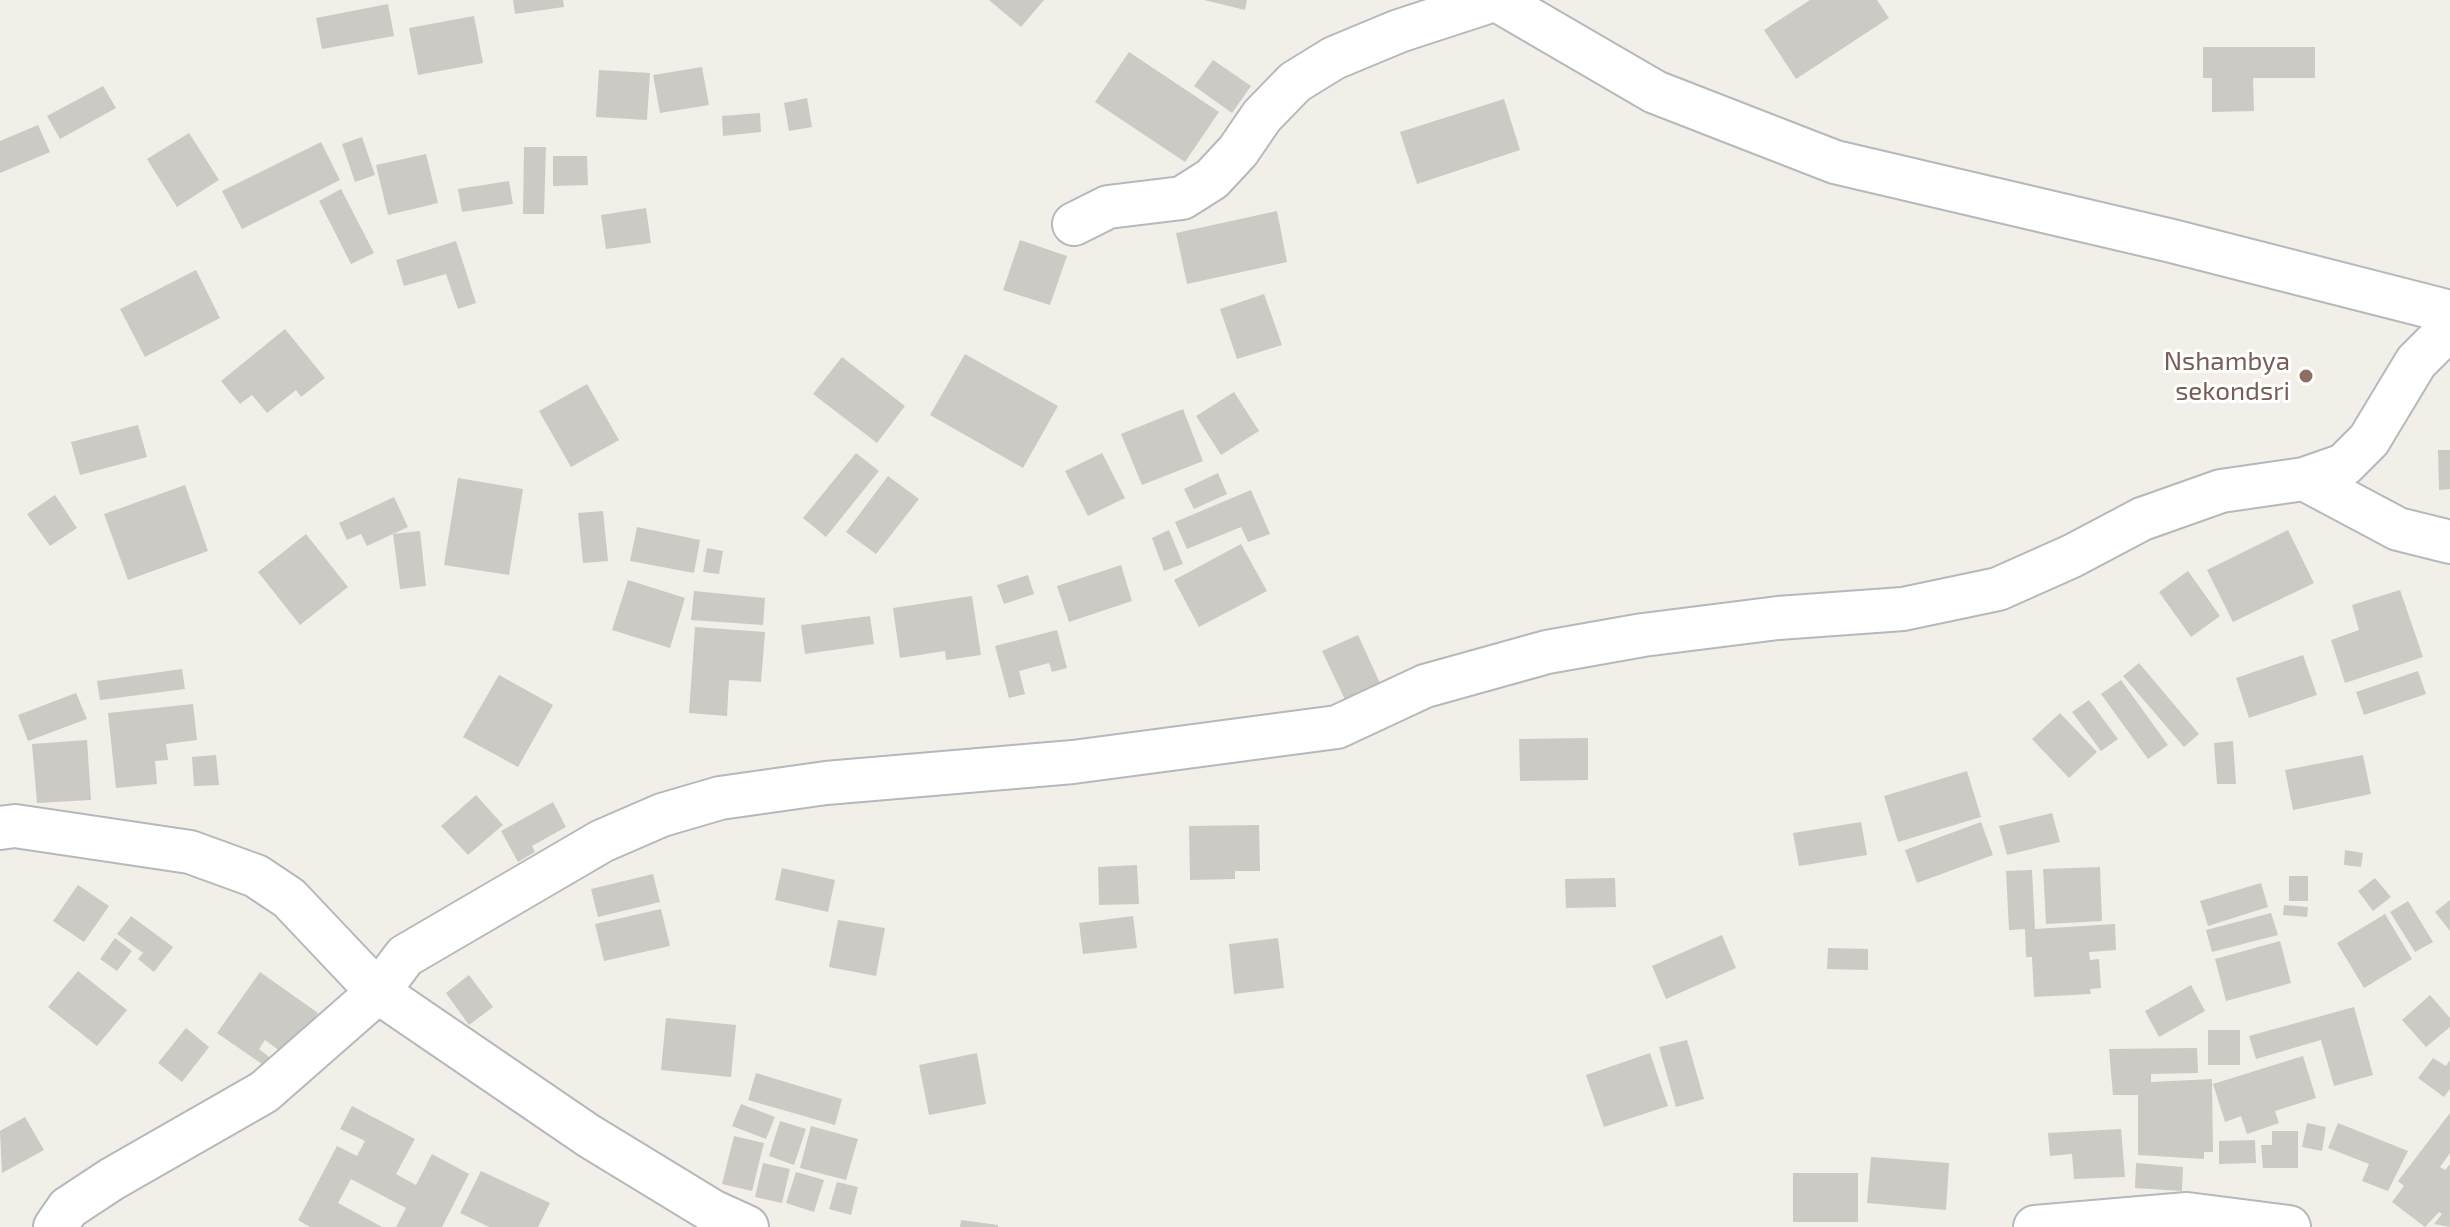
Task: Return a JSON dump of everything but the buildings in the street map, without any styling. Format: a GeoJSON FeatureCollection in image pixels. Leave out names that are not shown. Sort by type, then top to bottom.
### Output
{"type":"FeatureCollection","features":[{"type":"Feature","properties":{"kind":"street"},"geometry":{"type":"LineString","coordinates":[[1074,224],[1108,207],[1182,198],[1212,179],[1238,151],[1262,116],[1295,82],[1334,58],[1399,31],[1496,0],[1655,92],[1835,162],[2172,241],[2450,312]]}},
{"type":"Feature","properties":{"kind":"street"},"geometry":{"type":"LineString","coordinates":[[55,1227],[68,1208],[112,1179],[264,1092],[378,992],[405,956],[602,841],[662,815],[720,798],[826,783],[1073,762],[1337,727],[1425,686],[1547,652],[1643,635],[1763,620],[1903,609],[1998,589],[2155,514],[2221,491],[2304,479],[2344,465],[2369,440],[2416,362],[2450,328]]}},
{"type":"Feature","properties":{"kind":"street"},"geometry":{"type":"LineString","coordinates":[[2304,479],[2398,529],[2450,542]]}},
{"type":"Feature","properties":{"kind":"street"},"geometry":{"type":"LineString","coordinates":[[0,828],[15,826],[190,852],[256,876],[289,898],[378,992],[589,1136],[712,1211],[747,1227]]}},
{"type":"Feature","properties":{"kind":"street"},"geometry":{"type":"LineString","coordinates":[[2035,1227],[2187,1214],[2289,1227]]}},
{"type":"Feature","properties":{"kind":"place","name":"Nshambya sekondsri"},"geometry":{"type":"Point","coordinates":[2306,376]}}]}
